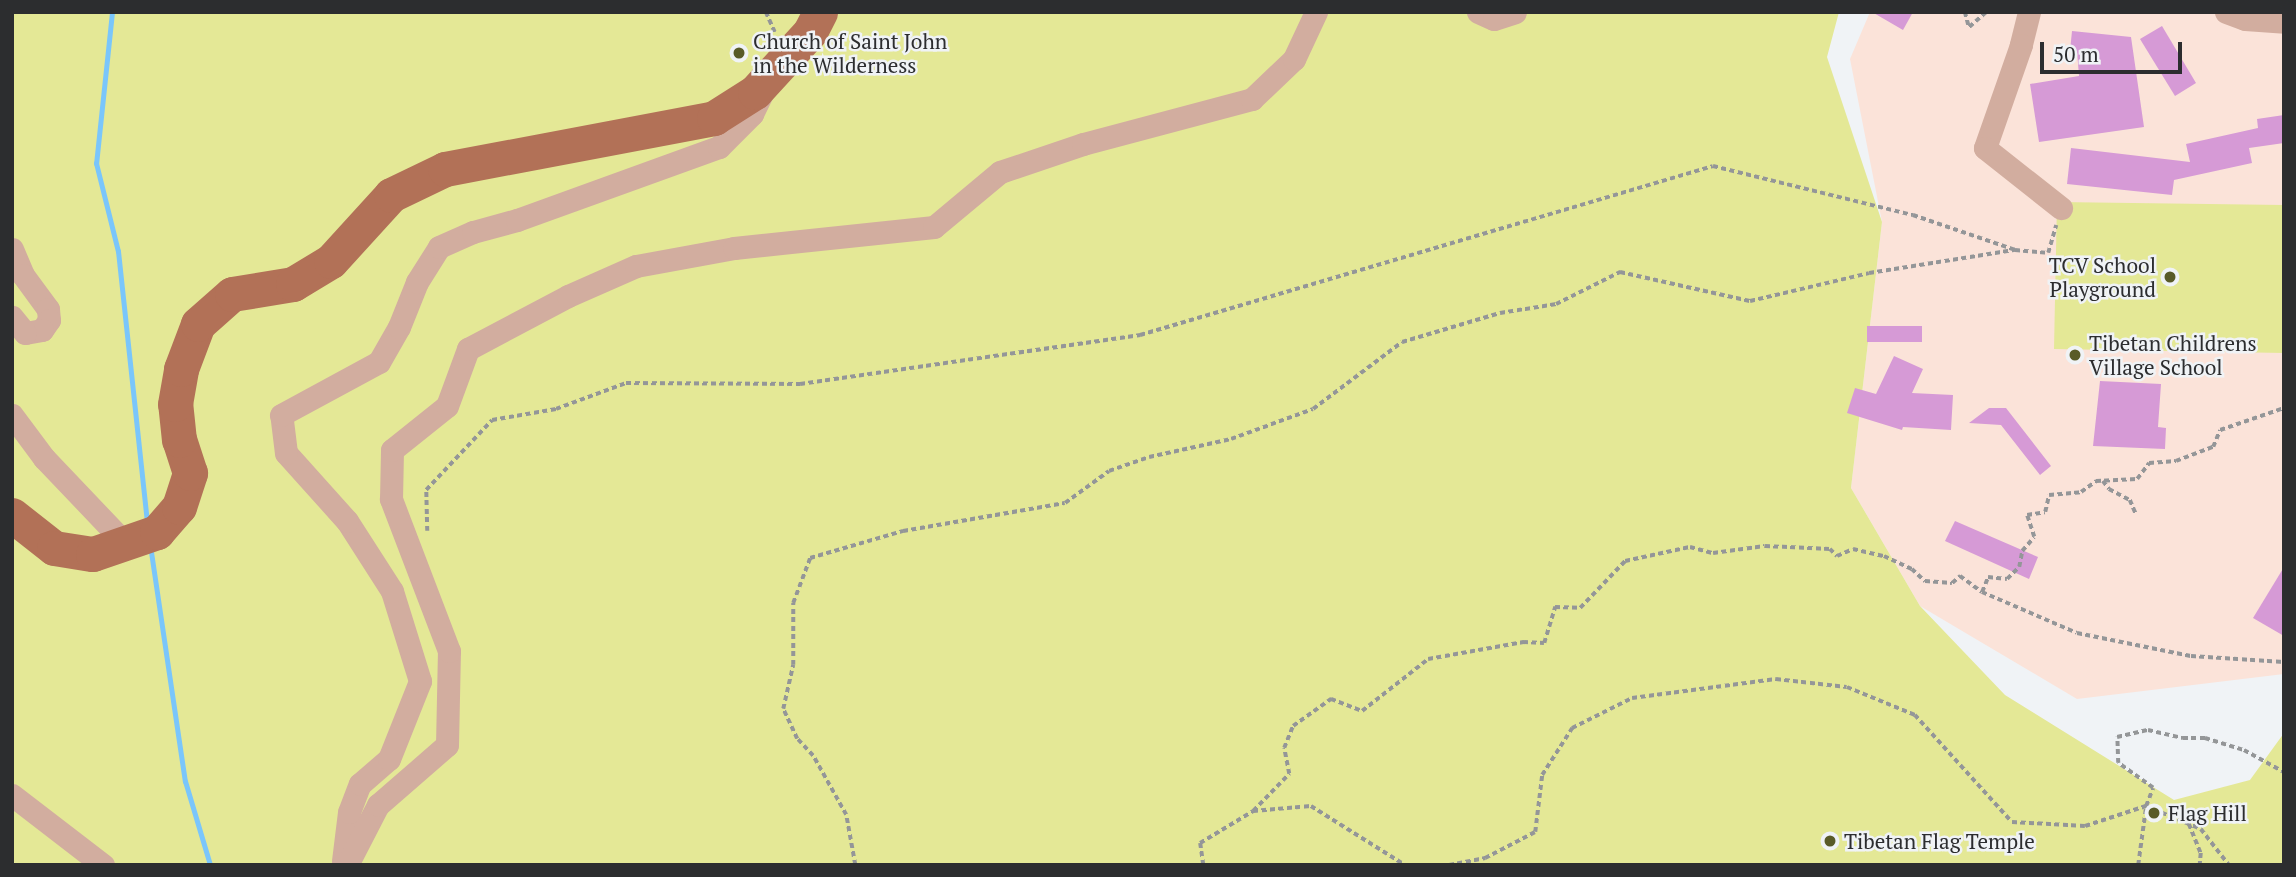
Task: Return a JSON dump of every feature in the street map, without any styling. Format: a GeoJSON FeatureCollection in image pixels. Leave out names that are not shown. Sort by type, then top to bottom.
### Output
{"type":"FeatureCollection","features":[{"type":"Feature","properties":{"kind":"main road"},"geometry":{"type":"LineString","coordinates":[[12,516],[54,548],[93,554],[140,538],[178,507],[190,473],[179,440],[175,404],[181,369],[198,324],[232,294],[293,284],[312,273],[331,261],[391,195],[445,169],[714,118],[755,92],[810,32],[820,12]]}},
{"type":"Feature","properties":{"kind":"street"},"geometry":{"type":"LineString","coordinates":[[345,865],[378,805],[447,745],[449,651],[391,499],[392,450],[447,406],[468,349],[568,296],[636,266],[734,248],[934,227],[1000,172],[1083,144],[1252,99],[1294,60],[1316,12]]}},
{"type":"Feature","properties":{"kind":"street"},"geometry":{"type":"LineString","coordinates":[[1478,12],[1494,19],[1516,12]]}},
{"type":"Feature","properties":{"kind":"street"},"geometry":{"type":"LineString","coordinates":[[2029,12],[2021,45],[1985,148],[2061,208]]}},
{"type":"Feature","properties":{"kind":"street"},"geometry":{"type":"LineString","coordinates":[[2226,12],[2245,19],[2284,22]]}},
{"type":"Feature","properties":{"kind":"street"},"geometry":{"type":"LineString","coordinates":[[345,865],[348,812],[360,784],[389,759],[420,681],[391,591],[347,520],[286,453],[281,415],[379,362],[399,327],[417,282],[439,247],[473,232],[517,220],[719,147],[751,114],[774,69]]}},
{"type":"Feature","properties":{"kind":"street"},"geometry":{"type":"LineString","coordinates":[[12,249],[23,275],[48,309],[49,320],[42,330],[25,333],[12,317]]}},
{"type":"Feature","properties":{"kind":"street"},"geometry":{"type":"LineString","coordinates":[[12,415],[44,458],[140,538]]}},
{"type":"Feature","properties":{"kind":"street"},"geometry":{"type":"LineString","coordinates":[[12,795],[103,865]]}},
{"type":"Feature","properties":{"kind":"path"},"geometry":{"type":"LineString","coordinates":[[1965,12],[1969,27],[1986,12]]}},
{"type":"Feature","properties":{"kind":"path"},"geometry":{"type":"LineString","coordinates":[[427,541],[426,490],[492,420],[556,409],[626,383],[800,384],[1140,335],[1713,166],[1913,215],[2015,250],[2048,253],[2061,208]]}},
{"type":"Feature","properties":{"kind":"path"},"geometry":{"type":"LineString","coordinates":[[855,865],[846,816],[813,756],[797,739],[783,709],[793,665],[793,603],[810,558],[903,531],[1065,503],[1110,471],[1149,457],[1231,439],[1313,409],[1402,342],[1500,313],[1556,304],[1620,272],[1749,301],[1869,273],[2015,250]]}},
{"type":"Feature","properties":{"kind":"path"},"geometry":{"type":"LineString","coordinates":[[1982,592],[1988,577],[2007,579],[2019,567],[2022,551],[2034,537],[2027,515],[2045,513],[2049,495],[2081,492],[2095,481],[2137,479],[2149,463],[2176,461],[2213,447],[2220,430],[2284,408]]}},
{"type":"Feature","properties":{"kind":"path"},"geometry":{"type":"LineString","coordinates":[[2103,481],[2109,489],[2130,500],[2136,514]]}},
{"type":"Feature","properties":{"kind":"path"},"geometry":{"type":"LineString","coordinates":[[1203,865],[1200,843],[1253,811],[1289,774],[1284,748],[1293,726],[1331,699],[1362,711],[1428,659],[1523,642],[1544,643],[1555,607],[1580,608],[1625,561],[1690,547],[1713,553],[1765,547],[1830,549],[1837,556],[1853,549],[1884,556],[1912,569],[1925,581],[1952,583],[1960,576],[1982,592],[2077,633],[2191,656],[2284,662]]}},
{"type":"Feature","properties":{"kind":"path"},"geometry":{"type":"LineString","coordinates":[[1449,865],[1485,858],[1535,832],[1542,775],[1572,728],[1632,698],[1776,679],[1847,687],[1915,715],[2012,822],[2085,826],[2146,806],[2201,829],[2228,865]]}},
{"type":"Feature","properties":{"kind":"path"},"geometry":{"type":"LineString","coordinates":[[2138,865],[2146,806],[2153,788],[2118,763],[2117,737],[2148,730],[2183,738],[2205,738],[2244,750],[2284,772]]}},
{"type":"Feature","properties":{"kind":"path"},"geometry":{"type":"LineString","coordinates":[[1253,811],[1311,806],[1405,865]]}},
{"type":"Feature","properties":{"kind":"path"},"geometry":{"type":"LineString","coordinates":[[2189,824],[2201,853],[2200,865]]}},
{"type":"Feature","properties":{"kind":"shaded area","name":"Tibetan Childrens Village School"},"geometry":{"type":"Polygon","coordinates":[[[1870,12],[2284,12],[2284,674],[2077,699],[1920,606],[1851,488],[1882,222],[1850,59],[1870,12]]]}},
{"type":"Feature","properties":{"kind":"green space"},"geometry":{"type":"Polygon","coordinates":[[[12,12],[1839,12],[1827,57],[1882,222],[1851,488],[1920,606],[2005,695],[2174,800],[2250,780],[2284,733],[2284,865],[12,865],[12,12]]]}},
{"type":"Feature","properties":{"kind":"green space","name":"TCV School Playground"},"geometry":{"type":"Polygon","coordinates":[[[2057,202],[2284,205],[2284,353],[2054,349],[2057,202]]]}},
{"type":"Feature","properties":{"kind":"building"},"geometry":{"type":"Polygon","coordinates":[[[1872,12],[1913,12],[1903,30],[1872,12]]]}},
{"type":"Feature","properties":{"kind":"building"},"geometry":{"type":"Polygon","coordinates":[[[2162,26],[2196,83],[2175,96],[2140,39],[2162,26]]]}},
{"type":"Feature","properties":{"kind":"building"},"geometry":{"type":"Polygon","coordinates":[[[2072,31],[2131,37],[2144,127],[2039,142],[2030,84],[2079,76],[2077,51],[2070,51],[2072,31]]]}},
{"type":"Feature","properties":{"kind":"building"},"geometry":{"type":"Polygon","coordinates":[[[2284,115],[2284,143],[2249,148],[2252,163],[2174,180],[2172,195],[2067,184],[2071,148],[2190,162],[2186,144],[2258,128],[2257,119],[2284,115]]]}},
{"type":"Feature","properties":{"kind":"building"},"geometry":{"type":"Polygon","coordinates":[[[1867,326],[1922,326],[1922,342],[1867,342],[1867,326]]]}},
{"type":"Feature","properties":{"kind":"building"},"geometry":{"type":"Polygon","coordinates":[[[1894,356],[1923,369],[1912,393],[1953,395],[1951,430],[1903,427],[1902,430],[1847,413],[1855,388],[1876,394],[1894,356]]]}},
{"type":"Feature","properties":{"kind":"building"},"geometry":{"type":"Polygon","coordinates":[[[2100,381],[2161,384],[2158,427],[2166,428],[2165,449],[2093,446],[2100,381]]]}},
{"type":"Feature","properties":{"kind":"building"},"geometry":{"type":"Polygon","coordinates":[[[1989,408],[2006,408],[2051,466],[2040,475],[2001,425],[1969,423],[1989,408]]]}},
{"type":"Feature","properties":{"kind":"building"},"geometry":{"type":"Polygon","coordinates":[[[1955,521],[2038,557],[2029,579],[1945,541],[1955,521]]]}},
{"type":"Feature","properties":{"kind":"building"},"geometry":{"type":"Polygon","coordinates":[[[2284,567],[2284,636],[2253,618],[2284,567]]]}},
{"type":"Feature","properties":{"kind":"waterway"},"geometry":{"type":"LineString","coordinates":[[112,12],[96,163],[118,251],[147,522]]}},
{"type":"Feature","properties":{"kind":"waterway"},"geometry":{"type":"LineString","coordinates":[[150,545],[185,781],[210,865]]}},
{"type":"Feature","properties":{"kind":"place","name":"Church of Saint John in the Wilderness"},"geometry":{"type":"Point","coordinates":[739,53]}},
{"type":"Feature","properties":{"kind":"place","name":"TCV School Playground"},"geometry":{"type":"Point","coordinates":[2170,277]}},
{"type":"Feature","properties":{"kind":"place","name":"Tibetan Childrens Village School"},"geometry":{"type":"Point","coordinates":[2075,355]}},
{"type":"Feature","properties":{"kind":"place","name":"Flag Hill"},"geometry":{"type":"Point","coordinates":[2154,813]}},
{"type":"Feature","properties":{"kind":"place","name":"Tibetan Flag Temple"},"geometry":{"type":"Point","coordinates":[1830,841]}}]}
